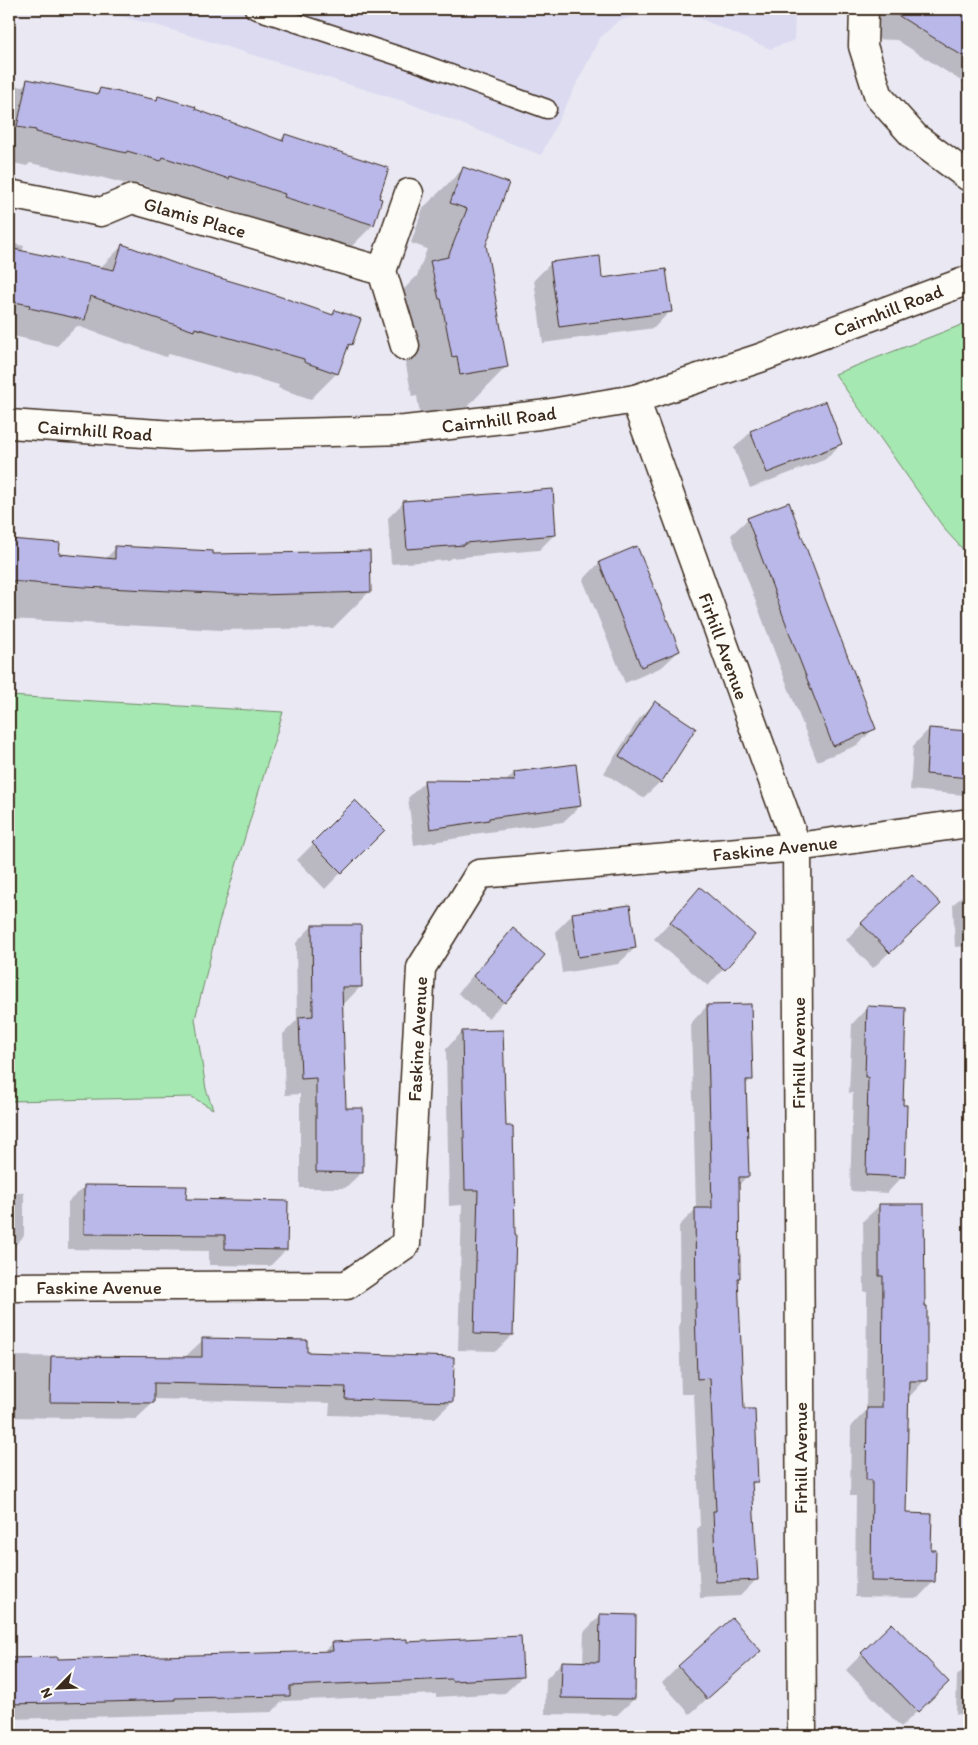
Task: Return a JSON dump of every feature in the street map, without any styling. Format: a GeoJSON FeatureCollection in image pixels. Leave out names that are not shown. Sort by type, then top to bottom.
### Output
{"type":"FeatureCollection","features":[{"type":"Feature","properties":{"kind":"street"},"geometry":{"type":"LineString","coordinates":[[864,9],[863,46],[879,97],[915,137],[969,177]]}},
{"type":"Feature","properties":{"kind":"street"},"geometry":{"type":"LineString","coordinates":[[405,346],[382,271],[409,193]]}},
{"type":"Feature","properties":{"kind":"street","name":"Glamis Place"},"geometry":{"type":"LineString","coordinates":[[9,194],[101,212],[132,198],[382,271]]}},
{"type":"Feature","properties":{"kind":"street","name":"Cairnhill Road"},"geometry":{"type":"LineString","coordinates":[[9,424],[190,436],[405,430],[540,415],[635,399],[760,358],[969,280]]}},
{"type":"Feature","properties":{"kind":"street","name":"Firhill Avenue"},"geometry":{"type":"LineString","coordinates":[[635,399],[797,847],[802,1736]]}},
{"type":"Feature","properties":{"kind":"street","name":"Faskine Avenue"},"geometry":{"type":"LineString","coordinates":[[9,1288],[348,1286],[406,1244],[421,968],[479,874],[797,847],[969,823]]}},
{"type":"Feature","properties":{"kind":"lane"},"geometry":{"type":"LineString","coordinates":[[254,9],[414,61],[547,110]]}},
{"type":"Feature","properties":{"kind":"shaded area"},"geometry":{"type":"Polygon","coordinates":[[[92,9],[795,9],[794,40],[770,49],[688,13],[658,10],[618,21],[599,39],[541,155],[406,102],[156,25],[92,9]]]}},
{"type":"Feature","properties":{"kind":"green space"},"geometry":{"type":"Polygon","coordinates":[[[969,322],[969,556],[946,531],[835,374],[969,322]]]}},
{"type":"Feature","properties":{"kind":"green space"},"geometry":{"type":"Polygon","coordinates":[[[9,696],[283,712],[219,922],[195,1019],[206,1089],[213,1109],[192,1097],[9,1101],[9,696]]]}},
{"type":"Feature","properties":{"kind":"building"},"geometry":{"type":"Polygon","coordinates":[[[888,9],[969,9],[969,60],[888,9]]]}},
{"type":"Feature","properties":{"kind":"building"},"geometry":{"type":"Polygon","coordinates":[[[27,79],[98,94],[100,88],[157,100],[158,96],[196,107],[195,109],[283,141],[285,134],[389,168],[379,198],[382,199],[374,225],[284,197],[285,194],[230,176],[229,179],[163,157],[161,161],[127,151],[126,153],[17,127],[27,79]]]}},
{"type":"Feature","properties":{"kind":"building"},"geometry":{"type":"Polygon","coordinates":[[[463,167],[509,183],[486,245],[508,367],[460,375],[457,356],[452,357],[441,299],[439,299],[430,261],[448,257],[467,209],[450,203],[463,167]]]}},
{"type":"Feature","properties":{"kind":"building"},"geometry":{"type":"Polygon","coordinates":[[[122,244],[193,270],[264,291],[333,315],[335,310],[361,319],[352,345],[349,344],[338,374],[304,362],[304,359],[195,328],[194,331],[90,296],[85,320],[29,308],[30,305],[9,301],[9,248],[114,270],[122,244]]]}},
{"type":"Feature","properties":{"kind":"building"},"geometry":{"type":"Polygon","coordinates":[[[600,256],[602,278],[666,269],[672,312],[559,327],[550,262],[600,256]]]}},
{"type":"Feature","properties":{"kind":"building"},"geometry":{"type":"Polygon","coordinates":[[[826,401],[842,444],[767,473],[750,431],[826,401]]]}},
{"type":"Feature","properties":{"kind":"building"},"geometry":{"type":"Polygon","coordinates":[[[553,489],[556,535],[407,549],[403,501],[553,489]]]}},
{"type":"Feature","properties":{"kind":"building"},"geometry":{"type":"Polygon","coordinates":[[[789,502],[876,729],[833,746],[747,518],[789,502]]]}},
{"type":"Feature","properties":{"kind":"building"},"geometry":{"type":"Polygon","coordinates":[[[9,539],[60,543],[59,554],[115,559],[115,546],[213,551],[213,554],[370,551],[371,592],[258,595],[84,587],[9,581],[9,539]]]}},
{"type":"Feature","properties":{"kind":"building"},"geometry":{"type":"Polygon","coordinates":[[[637,546],[680,651],[641,667],[599,562],[637,546]]]}},
{"type":"Feature","properties":{"kind":"building"},"geometry":{"type":"Polygon","coordinates":[[[655,701],[696,728],[661,783],[619,756],[655,701]]]}},
{"type":"Feature","properties":{"kind":"building"},"geometry":{"type":"Polygon","coordinates":[[[929,728],[969,731],[969,778],[926,774],[929,728]]]}},
{"type":"Feature","properties":{"kind":"building"},"geometry":{"type":"Polygon","coordinates":[[[576,764],[581,806],[489,818],[489,820],[430,829],[424,780],[515,781],[514,772],[576,764]]]}},
{"type":"Feature","properties":{"kind":"building"},"geometry":{"type":"Polygon","coordinates":[[[355,800],[385,830],[342,873],[312,843],[355,800]]]}},
{"type":"Feature","properties":{"kind":"building"},"geometry":{"type":"Polygon","coordinates":[[[912,874],[941,904],[890,953],[861,923],[912,874]]]}},
{"type":"Feature","properties":{"kind":"building"},"geometry":{"type":"Polygon","coordinates":[[[700,887],[755,935],[725,970],[670,922],[700,887]]]}},
{"type":"Feature","properties":{"kind":"building"},"geometry":{"type":"Polygon","coordinates":[[[630,905],[636,948],[578,957],[572,913],[630,905]]]}},
{"type":"Feature","properties":{"kind":"building"},"geometry":{"type":"Polygon","coordinates":[[[312,925],[361,925],[362,987],[342,987],[346,1108],[363,1108],[363,1173],[316,1172],[316,1078],[301,1079],[299,1017],[313,1016],[312,925]]]}},
{"type":"Feature","properties":{"kind":"building"},"geometry":{"type":"Polygon","coordinates":[[[513,928],[545,955],[505,1003],[473,976],[513,928]]]}},
{"type":"Feature","properties":{"kind":"building"},"geometry":{"type":"Polygon","coordinates":[[[751,1004],[753,1080],[746,1080],[749,1177],[739,1177],[740,1278],[738,1278],[744,1409],[755,1409],[758,1482],[752,1482],[758,1580],[716,1582],[713,1511],[716,1511],[710,1378],[697,1379],[695,1309],[695,1208],[712,1208],[707,1005],[751,1004]]]}},
{"type":"Feature","properties":{"kind":"building"},"geometry":{"type":"Polygon","coordinates":[[[867,1006],[906,1008],[903,1105],[907,1105],[905,1177],[866,1175],[868,1077],[865,1077],[867,1006]]]}},
{"type":"Feature","properties":{"kind":"building"},"geometry":{"type":"Polygon","coordinates":[[[503,1030],[506,1126],[513,1126],[516,1234],[513,1335],[474,1334],[478,1190],[465,1190],[462,1031],[503,1030]]]}},
{"type":"Feature","properties":{"kind":"building"},"geometry":{"type":"Polygon","coordinates":[[[84,1185],[187,1186],[186,1199],[288,1201],[287,1250],[225,1249],[225,1235],[84,1234],[84,1185]]]}},
{"type":"Feature","properties":{"kind":"building"},"geometry":{"type":"Polygon","coordinates":[[[879,1204],[924,1204],[927,1381],[909,1381],[906,1513],[932,1514],[931,1550],[936,1550],[935,1582],[871,1581],[872,1480],[866,1480],[867,1408],[882,1408],[883,1276],[879,1276],[879,1204]]]}},
{"type":"Feature","properties":{"kind":"building"},"geometry":{"type":"Polygon","coordinates":[[[202,1338],[307,1340],[307,1352],[454,1357],[453,1402],[345,1399],[346,1387],[154,1383],[154,1403],[50,1402],[51,1356],[202,1357],[202,1338]]]}},
{"type":"Feature","properties":{"kind":"building"},"geometry":{"type":"Polygon","coordinates":[[[600,1614],[636,1615],[635,1699],[561,1698],[562,1661],[599,1662],[600,1614]]]}},
{"type":"Feature","properties":{"kind":"building"},"geometry":{"type":"Polygon","coordinates":[[[732,1618],[761,1651],[707,1699],[678,1666],[732,1618]]]}},
{"type":"Feature","properties":{"kind":"building"},"geometry":{"type":"Polygon","coordinates":[[[892,1623],[949,1682],[918,1712],[861,1653],[892,1623]]]}},
{"type":"Feature","properties":{"kind":"building"},"geometry":{"type":"Polygon","coordinates":[[[521,1636],[523,1677],[290,1686],[290,1696],[9,1704],[9,1658],[58,1657],[58,1659],[333,1651],[332,1642],[407,1639],[407,1642],[521,1636]]]}}]}
